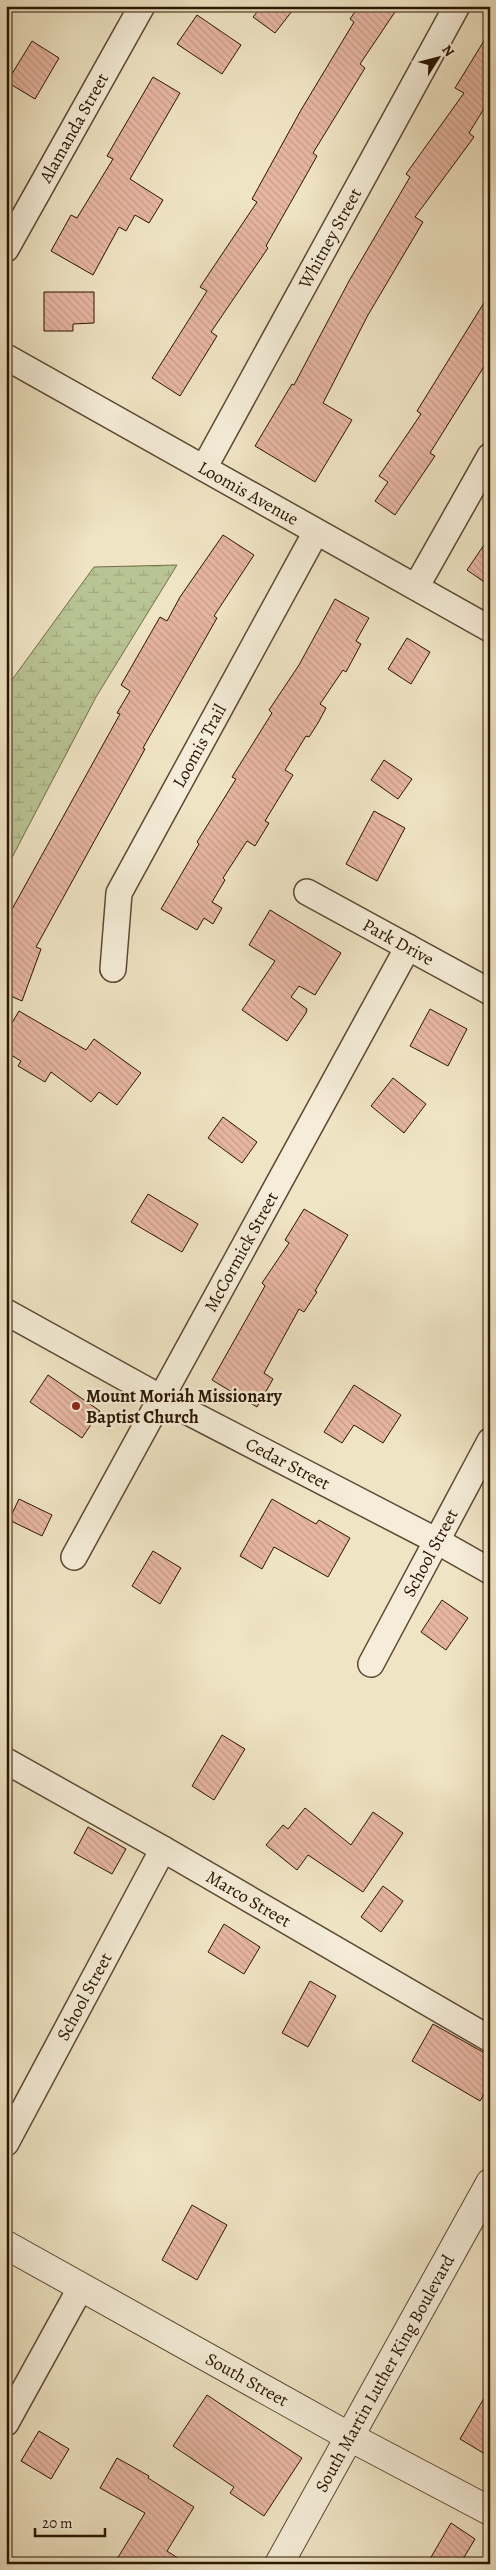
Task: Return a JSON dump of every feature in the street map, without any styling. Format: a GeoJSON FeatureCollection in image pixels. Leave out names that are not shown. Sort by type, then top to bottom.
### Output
{"type":"FeatureCollection","features":[{"type":"Feature","properties":{"kind":"street","name":"Alamanda Street"},"geometry":{"type":"LineString","coordinates":[[6,249],[142,6]]}},
{"type":"Feature","properties":{"kind":"street","name":"Whitney Street"},"geometry":{"type":"LineString","coordinates":[[204,468],[457,6]]}},
{"type":"Feature","properties":{"kind":"street","name":"Loomis Avenue"},"geometry":{"type":"LineString","coordinates":[[6,357],[490,629]]}},
{"type":"Feature","properties":{"kind":"street"},"geometry":{"type":"LineString","coordinates":[[416,587],[490,456]]}},
{"type":"Feature","properties":{"kind":"street","name":"Loomis Trail"},"geometry":{"type":"LineString","coordinates":[[113,969],[119,893],[316,532]]}},
{"type":"Feature","properties":{"kind":"street","name":"Park Drive"},"geometry":{"type":"LineString","coordinates":[[307,892],[490,992]]}},
{"type":"Feature","properties":{"kind":"street","name":"McCormick Street"},"geometry":{"type":"LineString","coordinates":[[74,1558],[163,1399],[408,947]]}},
{"type":"Feature","properties":{"kind":"street","name":"Cedar Street"},"geometry":{"type":"LineString","coordinates":[[6,1312],[163,1399],[437,1541],[490,1571]]}},
{"type":"Feature","properties":{"kind":"street","name":"School Street"},"geometry":{"type":"LineString","coordinates":[[371,1664],[490,1441]]}},
{"type":"Feature","properties":{"kind":"street","name":"Marco Street"},"geometry":{"type":"LineString","coordinates":[[6,1761],[163,1849],[490,2039]]}},
{"type":"Feature","properties":{"kind":"street","name":"School Street"},"geometry":{"type":"LineString","coordinates":[[6,2143],[163,1849]]}},
{"type":"Feature","properties":{"kind":"street","name":"South Martin Luther King Boulevard"},"geometry":{"type":"LineString","coordinates":[[279,2564],[490,2183]]}},
{"type":"Feature","properties":{"kind":"street","name":"South Street"},"geometry":{"type":"LineString","coordinates":[[6,2245],[350,2437],[490,2511]]}},
{"type":"Feature","properties":{"kind":"street"},"geometry":{"type":"LineString","coordinates":[[6,2423],[82,2287]]}},
{"type":"Feature","properties":{"kind":"green space"},"geometry":{"type":"Polygon","coordinates":[[[177,565],[96,697],[6,869],[6,688],[94,567],[177,565]]]}},
{"type":"Feature","properties":{"kind":"building"},"geometry":{"type":"Polygon","coordinates":[[[262,6],[296,6],[275,33],[253,17],[262,6]]]}},
{"type":"Feature","properties":{"kind":"building"},"geometry":{"type":"Polygon","coordinates":[[[359,6],[399,6],[360,64],[365,68],[313,153],[317,156],[266,246],[268,248],[211,332],[217,336],[180,396],[152,378],[207,291],[200,287],[257,202],[252,199],[301,110],[354,22],[350,19],[359,6]]]}},
{"type":"Feature","properties":{"kind":"building"},"geometry":{"type":"Polygon","coordinates":[[[197,15],[241,45],[222,74],[177,44],[197,15]]]}},
{"type":"Feature","properties":{"kind":"building"},"geometry":{"type":"Polygon","coordinates":[[[490,31],[490,99],[469,133],[474,137],[415,217],[423,222],[368,315],[323,403],[352,420],[315,482],[255,446],[292,384],[294,385],[349,281],[410,177],[406,174],[464,93],[455,88],[490,31]]]}},
{"type":"Feature","properties":{"kind":"building"},"geometry":{"type":"Polygon","coordinates":[[[32,41],[59,58],[35,99],[7,82],[32,41]]]}},
{"type":"Feature","properties":{"kind":"building"},"geometry":{"type":"Polygon","coordinates":[[[153,77],[180,93],[130,179],[163,200],[149,223],[135,215],[126,231],[119,227],[93,275],[51,251],[71,215],[77,218],[113,159],[107,156],[153,77]]]}},
{"type":"Feature","properties":{"kind":"building"},"geometry":{"type":"Polygon","coordinates":[[[44,292],[94,292],[94,323],[73,324],[73,331],[44,331],[44,292]]]}},
{"type":"Feature","properties":{"kind":"building"},"geometry":{"type":"Polygon","coordinates":[[[490,293],[490,357],[430,453],[435,456],[395,515],[375,501],[388,482],[379,476],[421,414],[417,411],[490,293]]]}},
{"type":"Feature","properties":{"kind":"building"},"geometry":{"type":"Polygon","coordinates":[[[223,535],[254,555],[214,616],[217,618],[143,748],[145,749],[36,947],[41,949],[22,1001],[6,994],[6,920],[120,714],[117,713],[130,691],[121,685],[160,617],[167,621],[180,597],[223,535]]]}},
{"type":"Feature","properties":{"kind":"building"},"geometry":{"type":"Polygon","coordinates":[[[490,536],[490,586],[467,570],[490,536]]]}},
{"type":"Feature","properties":{"kind":"building"},"geometry":{"type":"Polygon","coordinates":[[[335,599],[369,618],[356,641],[361,644],[346,672],[343,670],[320,704],[326,708],[309,737],[306,736],[285,770],[293,775],[265,821],[269,823],[255,846],[247,841],[223,878],[225,880],[212,902],[222,908],[213,924],[204,918],[197,930],[161,909],[199,844],[197,842],[236,779],[232,777],[272,713],[269,710],[299,665],[335,599]]]}},
{"type":"Feature","properties":{"kind":"building"},"geometry":{"type":"Polygon","coordinates":[[[407,638],[430,652],[411,684],[388,669],[407,638]]]}},
{"type":"Feature","properties":{"kind":"building"},"geometry":{"type":"Polygon","coordinates":[[[384,760],[412,779],[398,799],[371,780],[384,760]]]}},
{"type":"Feature","properties":{"kind":"building"},"geometry":{"type":"Polygon","coordinates":[[[374,811],[405,828],[377,881],[346,864],[374,811]]]}},
{"type":"Feature","properties":{"kind":"building"},"geometry":{"type":"Polygon","coordinates":[[[270,910],[341,953],[315,995],[299,986],[291,997],[307,1009],[287,1041],[242,1010],[275,961],[249,945],[270,910]]]}},
{"type":"Feature","properties":{"kind":"building"},"geometry":{"type":"Polygon","coordinates":[[[430,1009],[467,1029],[448,1066],[410,1046],[430,1009]]]}},
{"type":"Feature","properties":{"kind":"building"},"geometry":{"type":"Polygon","coordinates":[[[19,1011],[86,1050],[94,1039],[141,1073],[117,1105],[99,1092],[91,1102],[51,1072],[45,1082],[18,1066],[21,1061],[6,1052],[6,1033],[19,1011]]]}},
{"type":"Feature","properties":{"kind":"building"},"geometry":{"type":"Polygon","coordinates":[[[393,1078],[426,1104],[404,1133],[371,1106],[393,1078]]]}},
{"type":"Feature","properties":{"kind":"building"},"geometry":{"type":"Polygon","coordinates":[[[223,1117],[257,1142],[242,1163],[208,1138],[223,1117]]]}},
{"type":"Feature","properties":{"kind":"building"},"geometry":{"type":"Polygon","coordinates":[[[148,1194],[198,1224],[182,1252],[131,1222],[148,1194]]]}},
{"type":"Feature","properties":{"kind":"building"},"geometry":{"type":"Polygon","coordinates":[[[304,1209],[348,1235],[304,1312],[299,1309],[264,1373],[273,1379],[257,1407],[212,1380],[265,1286],[262,1283],[289,1243],[285,1240],[304,1209]]]}},
{"type":"Feature","properties":{"kind":"building"},"geometry":{"type":"Polygon","coordinates":[[[48,1375],[100,1411],[82,1438],[30,1402],[48,1375]]]}},
{"type":"Feature","properties":{"kind":"building"},"geometry":{"type":"Polygon","coordinates":[[[354,1385],[401,1415],[383,1443],[354,1425],[342,1443],[324,1432],[354,1385]]]}},
{"type":"Feature","properties":{"kind":"building"},"geometry":{"type":"Polygon","coordinates":[[[19,1499],[52,1515],[42,1536],[9,1520],[19,1499]]]}},
{"type":"Feature","properties":{"kind":"building"},"geometry":{"type":"Polygon","coordinates":[[[272,1499],[316,1524],[319,1520],[350,1538],[328,1577],[274,1547],[262,1569],[240,1556],[272,1499]]]}},
{"type":"Feature","properties":{"kind":"building"},"geometry":{"type":"Polygon","coordinates":[[[153,1551],[181,1568],[160,1604],[132,1586],[153,1551]]]}},
{"type":"Feature","properties":{"kind":"building"},"geometry":{"type":"Polygon","coordinates":[[[442,1600],[468,1618],[446,1650],[421,1632],[442,1600]]]}},
{"type":"Feature","properties":{"kind":"building"},"geometry":{"type":"Polygon","coordinates":[[[222,1735],[245,1749],[214,1800],[192,1786],[222,1735]]]}},
{"type":"Feature","properties":{"kind":"building"},"geometry":{"type":"Polygon","coordinates":[[[305,1808],[351,1845],[373,1812],[403,1833],[363,1892],[308,1855],[297,1870],[266,1845],[283,1825],[288,1829],[305,1808]]]}},
{"type":"Feature","properties":{"kind":"building"},"geometry":{"type":"Polygon","coordinates":[[[88,1827],[126,1849],[112,1874],[74,1853],[88,1827]]]}},
{"type":"Feature","properties":{"kind":"building"},"geometry":{"type":"Polygon","coordinates":[[[383,1886],[403,1901],[381,1932],[361,1917],[383,1886]]]}},
{"type":"Feature","properties":{"kind":"building"},"geometry":{"type":"Polygon","coordinates":[[[224,1924],[260,1947],[244,1974],[208,1952],[224,1924]]]}},
{"type":"Feature","properties":{"kind":"building"},"geometry":{"type":"Polygon","coordinates":[[[310,1981],[336,1996],[308,2047],[282,2033],[310,1981]]]}},
{"type":"Feature","properties":{"kind":"building"},"geometry":{"type":"Polygon","coordinates":[[[433,2024],[490,2056],[490,2084],[480,2101],[412,2061],[433,2024]]]}},
{"type":"Feature","properties":{"kind":"building"},"geometry":{"type":"Polygon","coordinates":[[[192,2205],[227,2225],[197,2280],[162,2260],[192,2205]]]}},
{"type":"Feature","properties":{"kind":"building"},"geometry":{"type":"Polygon","coordinates":[[[490,2388],[490,2457],[460,2439],[490,2388]]]}},
{"type":"Feature","properties":{"kind":"building"},"geometry":{"type":"Polygon","coordinates":[[[207,2395],[302,2458],[264,2516],[230,2493],[234,2487],[173,2446],[207,2395]]]}},
{"type":"Feature","properties":{"kind":"building"},"geometry":{"type":"Polygon","coordinates":[[[39,2431],[69,2449],[51,2479],[21,2461],[39,2431]]]}},
{"type":"Feature","properties":{"kind":"building"},"geometry":{"type":"Polygon","coordinates":[[[117,2458],[149,2476],[148,2478],[194,2507],[167,2551],[187,2564],[114,2564],[145,2513],[100,2488],[117,2458]]]}},
{"type":"Feature","properties":{"kind":"building"},"geometry":{"type":"Polygon","coordinates":[[[451,2523],[475,2539],[460,2564],[427,2564],[451,2523]]]}},
{"type":"Feature","properties":{"kind":"place","name":"Mount Moriah Missionary Baptist Church"},"geometry":{"type":"Point","coordinates":[76,1406]}}]}
